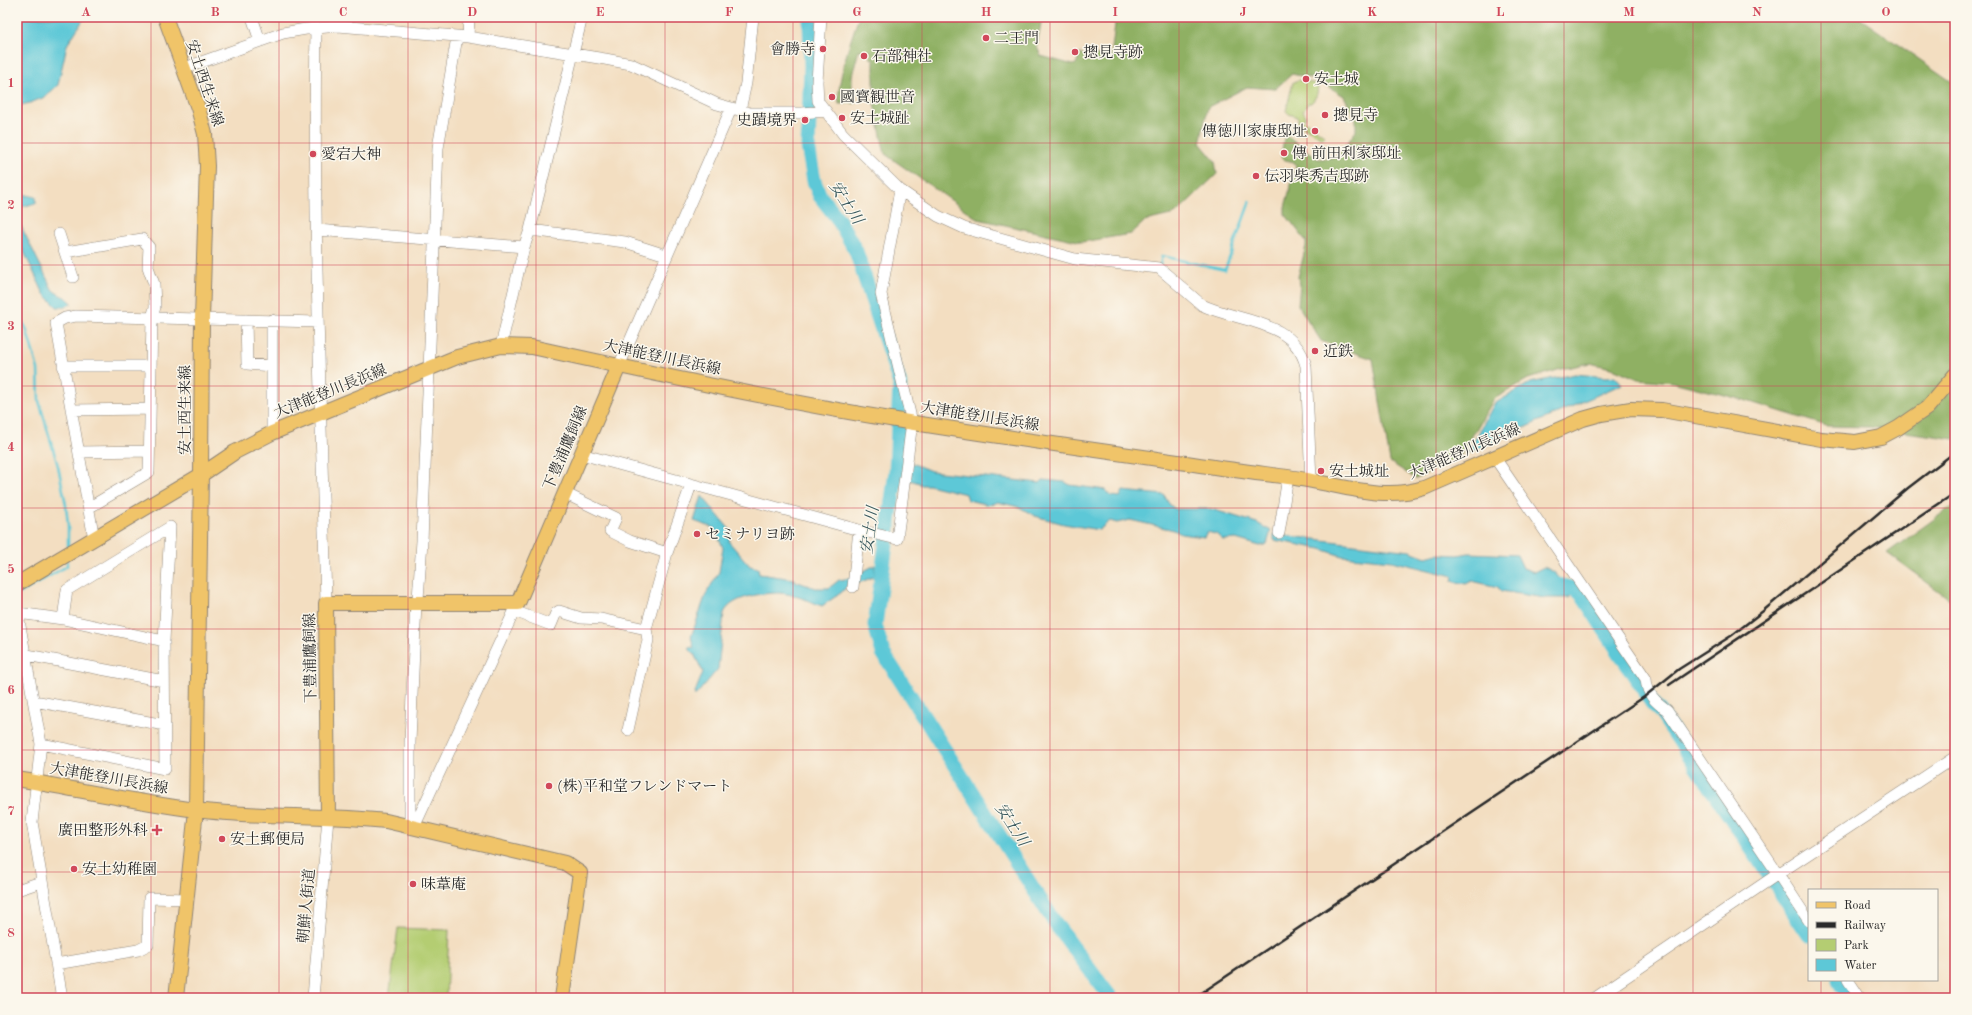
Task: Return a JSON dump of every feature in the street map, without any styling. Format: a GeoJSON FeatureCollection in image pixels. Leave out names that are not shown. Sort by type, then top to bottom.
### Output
{"type":"FeatureCollection","features":[{"type":"Feature","properties":{"kind":"main road","name":"安土西生来線"},"geometry":{"type":"LineString","coordinates":[[165,17],[182,68],[198,108],[205,134],[207,166],[202,319],[196,810]]}},
{"type":"Feature","properties":{"kind":"main road","name":"大津能登川長浜線"},"geometry":{"type":"LineString","coordinates":[[17,584],[201,476],[235,452],[272,432],[457,358],[501,346],[532,347],[619,366],[902,421],[996,436],[1288,477],[1372,493],[1400,494],[1424,488],[1583,419],[1601,414],[1631,409],[1676,412],[1821,439],[1855,442],[1881,437],[1898,428],[1927,408],[1955,375]]}},
{"type":"Feature","properties":{"kind":"main road","name":"下豊浦鷹飼線"},"geometry":{"type":"LineString","coordinates":[[328,817],[326,603],[416,602],[516,607],[619,366]]}},
{"type":"Feature","properties":{"kind":"main road","name":"大津能登川長浜線"},"geometry":{"type":"LineString","coordinates":[[17,779],[196,810]]}},
{"type":"Feature","properties":{"kind":"main road"},"geometry":{"type":"LineString","coordinates":[[176,998],[188,899],[196,810],[258,815],[328,817],[386,821],[410,828],[565,863],[580,873],[562,998]]}},
{"type":"Feature","properties":{"kind":"street"},"geometry":{"type":"LineString","coordinates":[[252,17],[260,41]]}},
{"type":"Feature","properties":{"kind":"street"},"geometry":{"type":"LineString","coordinates":[[410,828],[410,742],[429,369],[438,148],[462,37],[469,17]]}},
{"type":"Feature","properties":{"kind":"street"},"geometry":{"type":"LineString","coordinates":[[501,346],[524,247],[530,230],[582,17]]}},
{"type":"Feature","properties":{"kind":"street"},"geometry":{"type":"LineString","coordinates":[[619,366],[666,255],[736,110],[746,83],[753,17]]}},
{"type":"Feature","properties":{"kind":"street"},"geometry":{"type":"LineString","coordinates":[[821,17],[817,82],[818,101],[823,112],[843,134],[900,190],[938,216],[964,228],[1075,259],[1158,268],[1202,305],[1230,315],[1240,316],[1264,324],[1277,331],[1298,347],[1304,357],[1306,366],[1311,481]]}},
{"type":"Feature","properties":{"kind":"street"},"geometry":{"type":"LineString","coordinates":[[182,68],[283,33],[338,26],[462,37],[573,53],[631,64],[717,104],[736,110],[750,112],[823,112]]}},
{"type":"Feature","properties":{"kind":"street"},"geometry":{"type":"LineString","coordinates":[[316,28],[318,322],[326,603]]}},
{"type":"Feature","properties":{"kind":"street"},"geometry":{"type":"LineString","coordinates":[[581,454],[880,536],[896,539],[908,455],[881,294],[900,190]]}},
{"type":"Feature","properties":{"kind":"street"},"geometry":{"type":"LineString","coordinates":[[317,230],[524,247]]}},
{"type":"Feature","properties":{"kind":"street"},"geometry":{"type":"LineString","coordinates":[[530,230],[625,242],[666,255]]}},
{"type":"Feature","properties":{"kind":"street"},"geometry":{"type":"LineString","coordinates":[[59,234],[73,277]]}},
{"type":"Feature","properties":{"kind":"street"},"geometry":{"type":"LineString","coordinates":[[66,252],[142,239],[149,247],[148,267],[154,284],[155,307],[152,318],[149,472],[90,507]]}},
{"type":"Feature","properties":{"kind":"street"},"geometry":{"type":"LineString","coordinates":[[94,539],[90,507],[56,323],[65,318],[76,316],[318,322]]}},
{"type":"Feature","properties":{"kind":"street"},"geometry":{"type":"LineString","coordinates":[[246,320],[247,364],[272,366]]}},
{"type":"Feature","properties":{"kind":"street"},"geometry":{"type":"LineString","coordinates":[[272,320],[272,432]]}},
{"type":"Feature","properties":{"kind":"street"},"geometry":{"type":"LineString","coordinates":[[63,366],[151,366]]}},
{"type":"Feature","properties":{"kind":"street"},"geometry":{"type":"LineString","coordinates":[[71,410],[150,409]]}},
{"type":"Feature","properties":{"kind":"street"},"geometry":{"type":"LineString","coordinates":[[79,452],[149,451]]}},
{"type":"Feature","properties":{"kind":"street"},"geometry":{"type":"LineString","coordinates":[[1495,458],[1646,679],[1647,689],[1655,702],[1667,710],[1808,919]]}},
{"type":"Feature","properties":{"kind":"street"},"geometry":{"type":"LineString","coordinates":[[1279,533],[1288,477]]}},
{"type":"Feature","properties":{"kind":"street"},"geometry":{"type":"LineString","coordinates":[[628,730],[648,640],[646,629],[668,553],[691,485]]}},
{"type":"Feature","properties":{"kind":"street"},"geometry":{"type":"LineString","coordinates":[[564,493],[616,518],[610,531],[630,541],[668,553]]}},
{"type":"Feature","properties":{"kind":"street"},"geometry":{"type":"LineString","coordinates":[[41,744],[165,769],[164,641],[170,527],[67,590],[63,619]]}},
{"type":"Feature","properties":{"kind":"street"},"geometry":{"type":"LineString","coordinates":[[853,581],[859,530]]}},
{"type":"Feature","properties":{"kind":"street"},"geometry":{"type":"LineString","coordinates":[[410,828],[416,823],[516,607],[551,625],[556,613],[560,611],[581,618],[601,619],[646,629]]}},
{"type":"Feature","properties":{"kind":"street"},"geometry":{"type":"LineString","coordinates":[[62,998],[32,822],[38,782],[41,744],[27,655],[18,611],[63,619],[164,641]]}},
{"type":"Feature","properties":{"kind":"street"},"geometry":{"type":"LineString","coordinates":[[27,655],[164,681]]}},
{"type":"Feature","properties":{"kind":"street"},"geometry":{"type":"LineString","coordinates":[[34,701],[165,725]]}},
{"type":"Feature","properties":{"kind":"street"},"geometry":{"type":"LineString","coordinates":[[1595,998],[1778,874],[1955,757]]}},
{"type":"Feature","properties":{"kind":"street","name":"朝鮮人街道"},"geometry":{"type":"LineString","coordinates":[[313,998],[328,817]]}},
{"type":"Feature","properties":{"kind":"street"},"geometry":{"type":"LineString","coordinates":[[17,890],[42,882]]}},
{"type":"Feature","properties":{"kind":"street"},"geometry":{"type":"LineString","coordinates":[[56,964],[138,950],[148,945],[149,898],[188,899]]}},
{"type":"Feature","properties":{"kind":"street"},"geometry":{"type":"LineString","coordinates":[[1849,981],[1860,998]]}},
{"type":"Feature","properties":{"kind":"green space"},"geometry":{"type":"Polygon","coordinates":[[[859,17],[1042,17],[1037,47],[1041,56],[1073,65],[1076,64],[1080,54],[1111,57],[1115,24],[1110,17],[1858,17],[1955,84],[1955,439],[1870,427],[1827,426],[1744,400],[1673,382],[1638,379],[1615,369],[1590,363],[1561,369],[1528,379],[1494,399],[1461,455],[1416,479],[1390,462],[1373,359],[1321,341],[1298,305],[1300,284],[1298,277],[1306,241],[1285,214],[1285,207],[1296,166],[1294,162],[1282,159],[1281,156],[1284,138],[1287,136],[1318,159],[1337,157],[1356,131],[1356,119],[1344,96],[1318,80],[1292,74],[1275,89],[1247,87],[1208,107],[1200,143],[1215,161],[1217,174],[1175,214],[1145,221],[1131,234],[1082,242],[978,219],[885,154],[874,103],[874,59],[870,58],[871,51],[859,50],[852,76],[852,89],[856,103],[839,104],[842,73],[848,48],[859,17]]]}},
{"type":"Feature","properties":{"kind":"green space"},"geometry":{"type":"Polygon","coordinates":[[[1298,80],[1317,84],[1317,95],[1311,103],[1308,103],[1303,111],[1306,116],[1303,120],[1324,135],[1322,138],[1298,123],[1298,117],[1289,114],[1286,111],[1293,82],[1298,80]]]}},
{"type":"Feature","properties":{"kind":"green space"},"geometry":{"type":"Polygon","coordinates":[[[1955,504],[1955,603],[1887,553],[1955,504]]]}},
{"type":"Feature","properties":{"kind":"green space"},"geometry":{"type":"Polygon","coordinates":[[[398,928],[449,930],[446,998],[389,998],[398,928]]]}},
{"type":"Feature","properties":{"kind":"water"},"geometry":{"type":"Polygon","coordinates":[[[17,17],[85,17],[67,45],[58,85],[45,97],[17,106],[17,17]]]}},
{"type":"Feature","properties":{"kind":"water"},"geometry":{"type":"Polygon","coordinates":[[[17,193],[36,197],[36,203],[21,207],[17,210],[17,193]]]}},
{"type":"Feature","properties":{"kind":"water"},"geometry":{"type":"Polygon","coordinates":[[[17,212],[20,224],[52,289],[72,303],[65,307],[57,307],[44,294],[17,237],[17,212]]]}},
{"type":"Feature","properties":{"kind":"water"},"geometry":{"type":"Polygon","coordinates":[[[1575,374],[1607,377],[1615,376],[1622,384],[1468,453],[1494,404],[1530,383],[1575,374]]]}},
{"type":"Feature","properties":{"kind":"water"},"geometry":{"type":"Polygon","coordinates":[[[904,460],[931,471],[1040,483],[1043,480],[1065,482],[1070,485],[1106,490],[1111,496],[1120,497],[1123,491],[1164,495],[1170,505],[1175,509],[1211,509],[1257,523],[1271,531],[1267,544],[1260,546],[1236,539],[1223,540],[1216,534],[1207,532],[1204,537],[1181,534],[1174,530],[1130,520],[1117,523],[1110,521],[1099,530],[1064,524],[1035,516],[1019,507],[998,502],[989,505],[968,500],[966,494],[929,485],[920,485],[920,483],[902,478],[904,460]]]}},
{"type":"Feature","properties":{"kind":"water"},"geometry":{"type":"Polygon","coordinates":[[[702,496],[731,531],[729,542],[750,566],[758,568],[759,574],[794,579],[795,581],[815,588],[829,588],[839,580],[851,578],[875,565],[875,580],[873,577],[854,585],[848,585],[842,592],[822,606],[796,596],[780,593],[757,595],[741,599],[734,603],[728,607],[724,613],[718,669],[696,695],[694,695],[703,672],[689,647],[694,648],[691,637],[706,594],[719,572],[723,548],[714,528],[694,521],[702,496]]]}},
{"type":"Feature","properties":{"kind":"water"},"geometry":{"type":"Polygon","coordinates":[[[1274,534],[1410,551],[1426,557],[1437,554],[1458,555],[1469,553],[1517,555],[1523,568],[1534,572],[1544,567],[1555,573],[1566,586],[1575,590],[1569,598],[1545,598],[1501,591],[1498,587],[1472,581],[1466,584],[1452,581],[1453,576],[1392,561],[1342,556],[1321,549],[1274,540],[1274,534]]]}},
{"type":"Feature","properties":{"kind":"waterway","name":"安土川"},"geometry":{"type":"LineString","coordinates":[[810,17],[811,67],[808,146],[814,181],[820,196],[838,219],[856,251],[900,384],[896,471],[875,625],[883,653],[1057,926],[1111,998]]}},
{"type":"Feature","properties":{"kind":"waterway"},"geometry":{"type":"LineString","coordinates":[[1160,265],[1162,256],[1225,270],[1250,201]]}},
{"type":"Feature","properties":{"kind":"waterway"},"geometry":{"type":"LineString","coordinates":[[17,312],[26,328],[38,369],[39,401],[58,466],[66,505],[68,547]]}},
{"type":"Feature","properties":{"kind":"waterway"},"geometry":{"type":"LineString","coordinates":[[17,595],[67,566],[67,560]]}},
{"type":"Feature","properties":{"kind":"waterway"},"geometry":{"type":"LineString","coordinates":[[1546,582],[1580,592],[1652,703],[1659,710],[1808,934]]}},
{"type":"Feature","properties":{"kind":"waterway"},"geometry":{"type":"LineString","coordinates":[[1840,981],[1851,998]]}},
{"type":"Feature","properties":{"kind":"railway"},"geometry":{"type":"LineString","coordinates":[[1194,998],[1644,697],[1679,669],[1731,636],[1763,611],[1908,488],[1955,452]]}},
{"type":"Feature","properties":{"kind":"railway"},"geometry":{"type":"LineString","coordinates":[[1669,685],[1955,493]]}},
{"type":"Feature","properties":{"kind":"place","name":"二王門"},"geometry":{"type":"Point","coordinates":[986,38]}},
{"type":"Feature","properties":{"kind":"place","name":"會勝寺"},"geometry":{"type":"Point","coordinates":[823,49]}},
{"type":"Feature","properties":{"kind":"place","name":"摠見寺跡"},"geometry":{"type":"Point","coordinates":[1075,52]}},
{"type":"Feature","properties":{"kind":"place","name":"石部神社"},"geometry":{"type":"Point","coordinates":[864,56]}},
{"type":"Feature","properties":{"kind":"place","name":"安土城"},"geometry":{"type":"Point","coordinates":[1306,79]}},
{"type":"Feature","properties":{"kind":"place","name":"國寳観世音"},"geometry":{"type":"Point","coordinates":[832,97]}},
{"type":"Feature","properties":{"kind":"place","name":"摠見寺"},"geometry":{"type":"Point","coordinates":[1325,115]}},
{"type":"Feature","properties":{"kind":"place","name":"安土城趾"},"geometry":{"type":"Point","coordinates":[842,118]}},
{"type":"Feature","properties":{"kind":"place","name":"史蹟境界"},"geometry":{"type":"Point","coordinates":[805,120]}},
{"type":"Feature","properties":{"kind":"place","name":"傳徳川家康邸址"},"geometry":{"type":"Point","coordinates":[1315,131]}},
{"type":"Feature","properties":{"kind":"place","name":"傳 前田利家邸址"},"geometry":{"type":"Point","coordinates":[1284,153]}},
{"type":"Feature","properties":{"kind":"place","name":"愛宕大神"},"geometry":{"type":"Point","coordinates":[313,154]}},
{"type":"Feature","properties":{"kind":"place","name":"伝羽柴秀吉邸跡"},"geometry":{"type":"Point","coordinates":[1256,176]}},
{"type":"Feature","properties":{"kind":"place","name":"近鉄"},"geometry":{"type":"Point","coordinates":[1315,351]}},
{"type":"Feature","properties":{"kind":"place","name":"安土城址"},"geometry":{"type":"Point","coordinates":[1321,471]}},
{"type":"Feature","properties":{"kind":"place","name":"セミナリヨ跡"},"geometry":{"type":"Point","coordinates":[697,534]}},
{"type":"Feature","properties":{"kind":"place","name":"(株)平和堂フレンドマート"},"geometry":{"type":"Point","coordinates":[549,786]}},
{"type":"Feature","properties":{"kind":"place","name":"廣田整形外科"},"geometry":{"type":"Point","coordinates":[157,830]}},
{"type":"Feature","properties":{"kind":"place","name":"安土郵便局"},"geometry":{"type":"Point","coordinates":[222,839]}},
{"type":"Feature","properties":{"kind":"place","name":"安土幼稚園"},"geometry":{"type":"Point","coordinates":[74,869]}},
{"type":"Feature","properties":{"kind":"place","name":"味葦庵"},"geometry":{"type":"Point","coordinates":[413,884]}}]}
